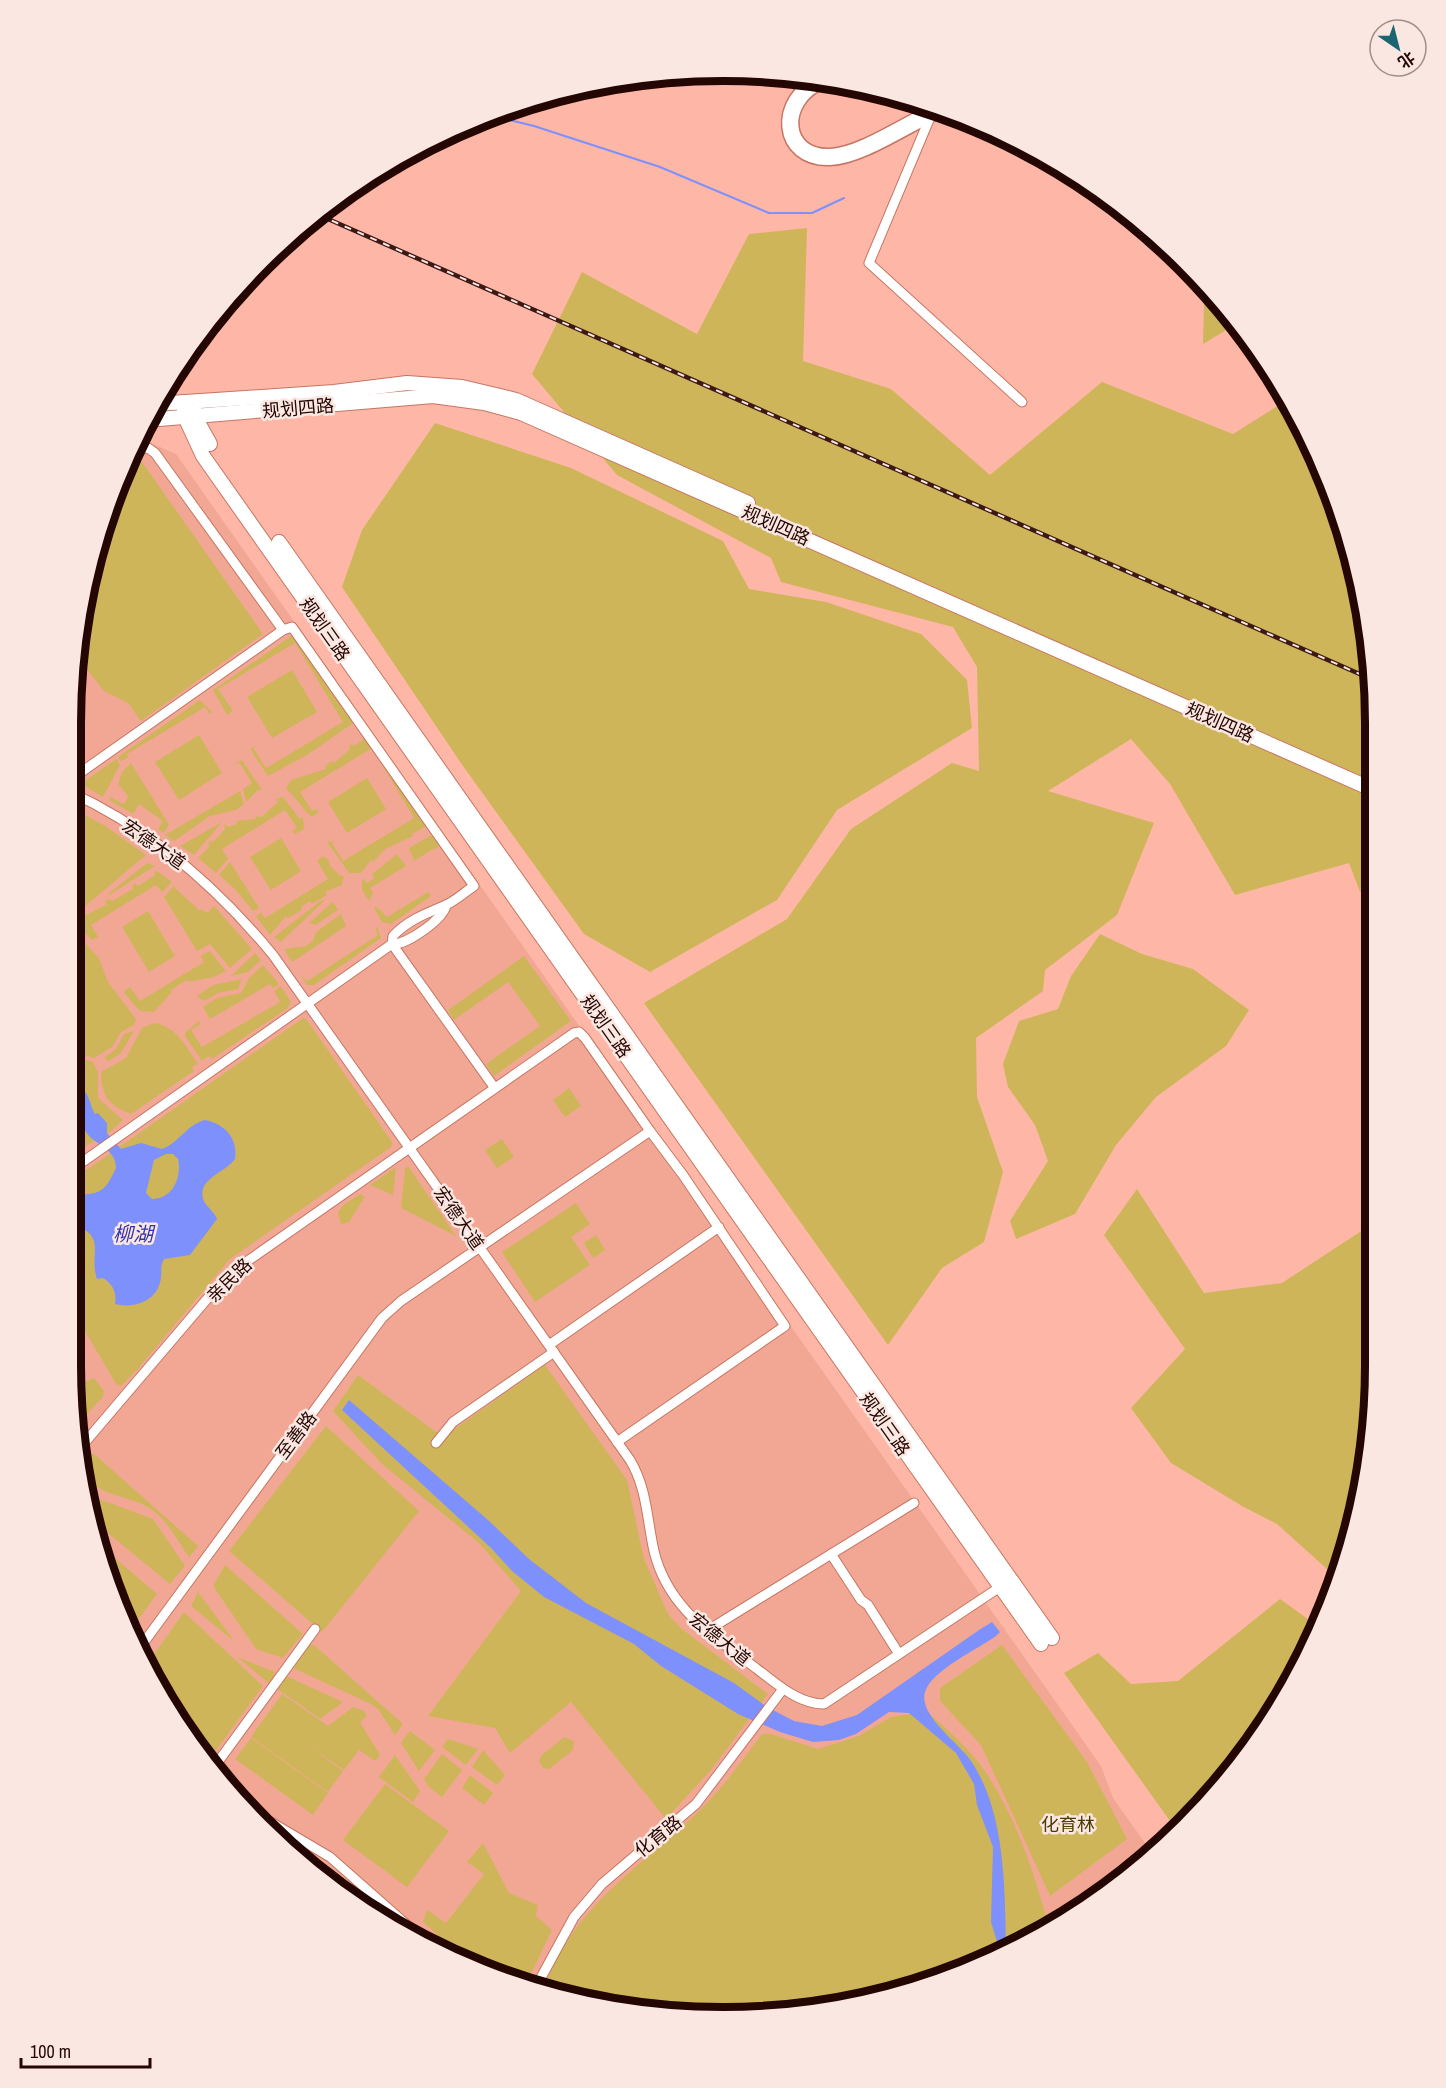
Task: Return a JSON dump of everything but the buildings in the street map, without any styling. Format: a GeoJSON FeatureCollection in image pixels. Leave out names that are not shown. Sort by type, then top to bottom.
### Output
{"type":"FeatureCollection","features":[{"type":"Feature","properties":{"kind":"highway"},"geometry":{"type":"LineString","coordinates":[[809,86],[796,100],[791,112],[790,126],[798,146],[812,154],[827,157],[851,153],[928,115]]}},
{"type":"Feature","properties":{"kind":"main road","name":"规划四路"},"geometry":{"type":"LineString","coordinates":[[166,403],[334,392],[407,383],[462,387],[516,400],[1365,776]]}},
{"type":"Feature","properties":{"kind":"main road","name":"规划四路"},"geometry":{"type":"LineString","coordinates":[[158,419],[433,396],[484,403],[522,413],[1365,786]]}},
{"type":"Feature","properties":{"kind":"main road","name":"规划三路"},"geometry":{"type":"LineString","coordinates":[[188,402],[190,417],[203,456],[674,1113],[1047,1641],[1000,1587],[674,1113],[279,542]]}},
{"type":"Feature","properties":{"kind":"main road","name":"规划三路"},"geometry":{"type":"LineString","coordinates":[[190,417],[210,444]]}},
{"type":"Feature","properties":{"kind":"street"},"geometry":{"type":"LineString","coordinates":[[931,116],[869,263],[1022,402]]}},
{"type":"Feature","properties":{"kind":"street"},"geometry":{"type":"LineString","coordinates":[[143,448],[148,448],[155,453],[283,630]]}},
{"type":"Feature","properties":{"kind":"street"},"geometry":{"type":"LineString","coordinates":[[81,772],[289,626],[295,630],[474,886],[446,905],[445,910],[437,919],[405,942],[392,944],[81,1163]]}},
{"type":"Feature","properties":{"kind":"street","name":"宏德大道"},"geometry":{"type":"LineString","coordinates":[[81,798],[144,833],[188,867],[249,927],[273,955],[638,1473],[662,1575],[683,1609],[705,1632],[783,1689],[808,1702],[824,1704],[899,1654]]}},
{"type":"Feature","properties":{"kind":"street"},"geometry":{"type":"LineString","coordinates":[[392,944],[494,1088]]}},
{"type":"Feature","properties":{"kind":"street","name":"亲民路"},"geometry":{"type":"LineString","coordinates":[[85,1442],[235,1270],[408,1146],[574,1033],[579,1032],[650,1131]]}},
{"type":"Feature","properties":{"kind":"street"},"geometry":{"type":"LineString","coordinates":[[617,1442],[785,1326],[719,1227],[650,1131]]}},
{"type":"Feature","properties":{"kind":"street","name":"至善路"},"geometry":{"type":"LineString","coordinates":[[144,1642],[382,1318],[479,1247],[650,1131]]}},
{"type":"Feature","properties":{"kind":"street"},"geometry":{"type":"LineString","coordinates":[[436,1443],[453,1422],[719,1227]]}},
{"type":"Feature","properties":{"kind":"street"},"geometry":{"type":"LineString","coordinates":[[705,1632],[914,1503]]}},
{"type":"Feature","properties":{"kind":"street"},"geometry":{"type":"LineString","coordinates":[[831,1554],[861,1600],[868,1605],[899,1654],[1000,1587]]}},
{"type":"Feature","properties":{"kind":"street"},"geometry":{"type":"LineString","coordinates":[[218,1761],[315,1629]]}},
{"type":"Feature","properties":{"kind":"street","name":"化育路"},"geometry":{"type":"LineString","coordinates":[[540,1980],[574,1917],[602,1884],[689,1811],[754,1730],[783,1689]]}},
{"type":"Feature","properties":{"kind":"street"},"geometry":{"type":"LineString","coordinates":[[274,1824],[330,1857],[403,1922]]}},
{"type":"Feature","properties":{"kind":"shaded area"},"geometry":{"type":"Polygon","coordinates":[[[146,441],[176,454],[1101,1766],[1113,1798],[1148,1846],[1080,1899],[1007,1941],[929,1973],[848,1995],[765,2006],[681,2006],[598,1995],[517,1973],[439,1941],[402,1921],[366,1899],[300,1848],[240,1788],[189,1722],[147,1649],[115,1571],[93,1490],[82,1407],[82,681],[86,639],[103,557],[115,517],[146,441]]]}},
{"type":"Feature","properties":{"kind":"green space"},"geometry":{"type":"Polygon","coordinates":[[[807,228],[803,361],[891,389],[990,475],[1102,382],[1233,434],[1280,404],[1299,439],[1331,517],[1353,598],[1360,639],[1365,723],[1365,890],[1360,892],[1349,863],[1235,895],[1170,784],[1131,739],[1048,791],[1154,823],[1117,915],[1045,970],[1043,991],[976,1038],[977,1097],[1003,1172],[984,1242],[942,1268],[888,1345],[644,1003],[787,919],[851,829],[952,763],[979,771],[977,667],[953,627],[781,582],[771,558],[617,475],[532,374],[582,272],[697,334],[749,234],[807,228]]]}},
{"type":"Feature","properties":{"kind":"green space"},"geometry":{"type":"Polygon","coordinates":[[[1206,300],[1229,328],[1203,344],[1206,300]]]}},
{"type":"Feature","properties":{"kind":"green space"},"geometry":{"type":"Polygon","coordinates":[[[435,423],[571,468],[723,541],[749,589],[826,602],[921,634],[967,680],[972,728],[837,810],[777,900],[650,972],[584,934],[463,766],[342,587],[362,530],[435,423]]]}},
{"type":"Feature","properties":{"kind":"green space"},"geometry":{"type":"Polygon","coordinates":[[[137,462],[142,462],[263,634],[141,721],[128,703],[104,691],[84,665],[86,639],[93,598],[115,517],[137,462]]]}},
{"type":"Feature","properties":{"kind":"green space"},"geometry":{"type":"Polygon","coordinates":[[[294,634],[353,723],[307,755],[268,776],[250,749],[255,746],[254,749],[266,768],[343,722],[295,643],[218,689],[233,711],[227,715],[213,690],[294,634]]]}},
{"type":"Feature","properties":{"kind":"green space"},"geometry":{"type":"Polygon","coordinates":[[[292,670],[317,712],[272,738],[247,697],[292,670]]]}},
{"type":"Feature","properties":{"kind":"green space"},"geometry":{"type":"Polygon","coordinates":[[[200,700],[212,712],[210,714],[205,707],[127,754],[128,758],[121,761],[118,757],[200,700]]]}},
{"type":"Feature","properties":{"kind":"green space"},"geometry":{"type":"Polygon","coordinates":[[[199,735],[222,773],[179,800],[155,762],[199,735]]]}},
{"type":"Feature","properties":{"kind":"green space"},"geometry":{"type":"Polygon","coordinates":[[[361,737],[369,741],[425,822],[425,827],[412,834],[413,836],[385,849],[373,862],[371,860],[361,873],[349,873],[327,842],[334,841],[332,843],[343,861],[414,818],[372,748],[300,792],[312,811],[317,809],[319,812],[311,817],[286,788],[291,780],[326,769],[325,766],[332,761],[334,763],[350,749],[349,746],[352,744],[354,746],[363,740],[361,737]]]}},
{"type":"Feature","properties":{"kind":"green space"},"geometry":{"type":"Polygon","coordinates":[[[116,759],[120,765],[103,797],[83,785],[83,782],[116,759]]]}},
{"type":"Feature","properties":{"kind":"green space"},"geometry":{"type":"Polygon","coordinates":[[[242,760],[262,790],[258,790],[246,802],[243,789],[252,783],[240,763],[233,765],[242,760]]]}},
{"type":"Feature","properties":{"kind":"green space"},"geometry":{"type":"Polygon","coordinates":[[[131,763],[169,825],[163,833],[158,829],[163,821],[139,804],[133,814],[109,800],[110,797],[124,804],[128,796],[118,784],[122,772],[131,763]]]}},
{"type":"Feature","properties":{"kind":"green space"},"geometry":{"type":"Polygon","coordinates":[[[367,778],[386,809],[347,833],[328,802],[367,778]]]}},
{"type":"Feature","properties":{"kind":"green space"},"geometry":{"type":"Polygon","coordinates":[[[240,791],[244,804],[236,810],[210,816],[174,841],[165,835],[240,791]]]}},
{"type":"Feature","properties":{"kind":"green space"},"geometry":{"type":"Polygon","coordinates":[[[283,797],[300,819],[303,817],[304,829],[295,834],[292,831],[297,828],[285,810],[222,849],[228,859],[216,873],[198,858],[210,846],[208,844],[211,840],[213,842],[225,829],[224,824],[228,827],[237,824],[236,821],[256,819],[255,816],[261,817],[278,802],[276,799],[283,797]]]}},
{"type":"Feature","properties":{"kind":"green space"},"geometry":{"type":"Polygon","coordinates":[[[81,813],[107,827],[146,855],[81,910],[81,813]]]}},
{"type":"Feature","properties":{"kind":"green space"},"geometry":{"type":"Polygon","coordinates":[[[222,822],[194,855],[180,846],[222,822]]]}},
{"type":"Feature","properties":{"kind":"green space"},"geometry":{"type":"Polygon","coordinates":[[[430,836],[436,836],[439,842],[437,850],[435,848],[414,861],[409,848],[430,836]]]}},
{"type":"Feature","properties":{"kind":"green space"},"geometry":{"type":"Polygon","coordinates":[[[281,838],[301,871],[271,890],[250,857],[281,838]]]}},
{"type":"Feature","properties":{"kind":"green space"},"geometry":{"type":"Polygon","coordinates":[[[397,854],[406,866],[370,888],[373,893],[369,901],[362,890],[362,881],[364,879],[367,883],[374,879],[372,874],[397,854]]]}},
{"type":"Feature","properties":{"kind":"green space"},"geometry":{"type":"Polygon","coordinates":[[[323,856],[330,861],[328,863],[339,875],[344,876],[342,885],[325,892],[327,895],[312,904],[310,901],[301,907],[302,910],[288,918],[286,916],[270,935],[256,916],[261,913],[265,918],[328,879],[317,861],[323,856]]]}},
{"type":"Feature","properties":{"kind":"green space"},"geometry":{"type":"Polygon","coordinates":[[[230,862],[259,908],[253,911],[235,889],[219,875],[230,862]]]}},
{"type":"Feature","properties":{"kind":"green space"},"geometry":{"type":"Polygon","coordinates":[[[147,863],[155,866],[108,894],[147,863]]]}},
{"type":"Feature","properties":{"kind":"green space"},"geometry":{"type":"Polygon","coordinates":[[[157,871],[172,882],[162,892],[156,885],[91,925],[98,937],[92,940],[81,929],[81,917],[107,904],[105,901],[110,899],[112,901],[133,889],[132,886],[135,883],[138,886],[155,875],[154,872],[157,871]]]}},
{"type":"Feature","properties":{"kind":"green space"},"geometry":{"type":"Polygon","coordinates":[[[175,885],[175,888],[200,911],[202,909],[207,913],[214,906],[252,949],[230,968],[210,944],[197,951],[164,897],[175,885]]]}},
{"type":"Feature","properties":{"kind":"green space"},"geometry":{"type":"Polygon","coordinates":[[[428,892],[431,896],[391,924],[382,922],[374,908],[377,907],[387,917],[428,892]]]}},
{"type":"Feature","properties":{"kind":"green space"},"geometry":{"type":"Polygon","coordinates":[[[326,899],[281,942],[274,937],[319,902],[326,899]]]}},
{"type":"Feature","properties":{"kind":"green space"},"geometry":{"type":"Polygon","coordinates":[[[333,902],[338,910],[315,925],[309,923],[333,902]]]}},
{"type":"Feature","properties":{"kind":"green space"},"geometry":{"type":"Polygon","coordinates":[[[148,911],[175,956],[149,972],[122,927],[148,911]]]}},
{"type":"Feature","properties":{"kind":"green space"},"geometry":{"type":"Polygon","coordinates":[[[341,914],[346,926],[292,962],[284,949],[306,946],[313,941],[316,932],[341,914]]]}},
{"type":"Feature","properties":{"kind":"green space"},"geometry":{"type":"Polygon","coordinates":[[[377,927],[381,938],[314,985],[307,985],[300,974],[307,981],[378,935],[375,929],[377,927]]]}},
{"type":"Feature","properties":{"kind":"green space"},"geometry":{"type":"Polygon","coordinates":[[[1100,934],[1142,954],[1193,969],[1249,1010],[1226,1046],[1156,1097],[1116,1145],[1075,1214],[1016,1239],[1010,1221],[1048,1161],[1035,1125],[1008,1087],[1003,1064],[1019,1021],[1058,1009],[1071,976],[1100,934]]]}},
{"type":"Feature","properties":{"kind":"green space"},"geometry":{"type":"Polygon","coordinates":[[[81,939],[99,958],[108,982],[136,1019],[134,1025],[121,1032],[112,1047],[94,1058],[81,1054],[81,939]]]}},
{"type":"Feature","properties":{"kind":"green space"},"geometry":{"type":"Polygon","coordinates":[[[210,951],[226,971],[214,977],[188,982],[186,980],[171,990],[172,992],[154,1012],[140,1011],[125,994],[124,991],[130,987],[140,1001],[204,962],[200,956],[210,951]]]}},
{"type":"Feature","properties":{"kind":"green space"},"geometry":{"type":"Polygon","coordinates":[[[255,953],[261,960],[248,972],[231,976],[255,953]]]}},
{"type":"Feature","properties":{"kind":"green space"},"geometry":{"type":"Polygon","coordinates":[[[524,956],[571,1021],[494,1076],[486,1064],[540,1026],[508,982],[454,1020],[448,1010],[524,956]]]}},
{"type":"Feature","properties":{"kind":"green space"},"geometry":{"type":"Polygon","coordinates":[[[263,965],[279,984],[273,988],[270,984],[210,1019],[203,1007],[217,998],[241,993],[249,978],[263,965]]]}},
{"type":"Feature","properties":{"kind":"green space"},"geometry":{"type":"Polygon","coordinates":[[[242,979],[238,989],[218,993],[204,1001],[197,996],[213,985],[242,979]]]}},
{"type":"Feature","properties":{"kind":"green space"},"geometry":{"type":"Polygon","coordinates":[[[281,986],[291,1002],[288,1008],[212,1059],[209,1056],[202,1061],[185,1033],[199,1021],[201,1024],[191,1030],[202,1047],[280,1002],[274,991],[281,986]]]}},
{"type":"Feature","properties":{"kind":"green space"},"geometry":{"type":"Polygon","coordinates":[[[303,1018],[307,1020],[392,1142],[391,1147],[230,1259],[121,1386],[116,1384],[81,1324],[81,1171],[88,1169],[303,1018]]]}},
{"type":"Feature","properties":{"kind":"green space"},"geometry":{"type":"Polygon","coordinates":[[[154,1023],[174,1033],[185,1044],[198,1064],[192,1067],[194,1071],[131,1114],[108,1099],[103,1088],[101,1072],[126,1058],[142,1028],[154,1023]]]}},
{"type":"Feature","properties":{"kind":"green space"},"geometry":{"type":"Polygon","coordinates":[[[134,1031],[121,1053],[109,1061],[104,1058],[116,1049],[124,1034],[134,1031]]]}},
{"type":"Feature","properties":{"kind":"green space"},"geometry":{"type":"Polygon","coordinates":[[[81,1058],[93,1062],[98,1072],[98,1098],[123,1120],[111,1131],[81,1149],[81,1058]]]}},
{"type":"Feature","properties":{"kind":"green space"},"geometry":{"type":"Polygon","coordinates":[[[569,1088],[581,1106],[565,1117],[553,1100],[569,1088]]]}},
{"type":"Feature","properties":{"kind":"green space"},"geometry":{"type":"Polygon","coordinates":[[[502,1139],[514,1157],[497,1168],[485,1150],[502,1139]]]}},
{"type":"Feature","properties":{"kind":"green space"},"geometry":{"type":"Polygon","coordinates":[[[408,1166],[456,1236],[401,1208],[405,1169],[408,1166]]]}},
{"type":"Feature","properties":{"kind":"green space"},"geometry":{"type":"Polygon","coordinates":[[[396,1167],[393,1195],[370,1185],[396,1167]]]}},
{"type":"Feature","properties":{"kind":"green space"},"geometry":{"type":"Polygon","coordinates":[[[1137,1189],[1204,1293],[1282,1283],[1365,1229],[1365,1365],[1360,1449],[1353,1490],[1331,1572],[1277,1524],[1242,1506],[1171,1463],[1131,1408],[1185,1349],[1104,1235],[1137,1189]]]}},
{"type":"Feature","properties":{"kind":"green space"},"geometry":{"type":"Polygon","coordinates":[[[360,1194],[365,1197],[349,1222],[341,1224],[338,1213],[342,1206],[360,1194]]]}},
{"type":"Feature","properties":{"kind":"green space"},"geometry":{"type":"Polygon","coordinates":[[[576,1203],[590,1224],[571,1237],[590,1265],[535,1302],[502,1252],[576,1203]]]}},
{"type":"Feature","properties":{"kind":"green space"},"geometry":{"type":"Polygon","coordinates":[[[596,1235],[605,1250],[593,1258],[584,1243],[596,1235]]]}},
{"type":"Feature","properties":{"kind":"green space"},"geometry":{"type":"Polygon","coordinates":[[[545,1365],[627,1480],[644,1559],[668,1614],[682,1629],[768,1694],[711,1770],[666,1819],[571,1702],[510,1753],[495,1728],[428,1716],[521,1591],[479,1543],[382,1464],[333,1411],[358,1375],[443,1437],[545,1365]]]}},
{"type":"Feature","properties":{"kind":"green space"},"geometry":{"type":"Polygon","coordinates":[[[94,1378],[104,1391],[103,1397],[86,1415],[82,1411],[81,1383],[94,1378]]]}},
{"type":"Feature","properties":{"kind":"green space"},"geometry":{"type":"Polygon","coordinates":[[[326,1426],[419,1511],[322,1632],[229,1551],[326,1426]]]}},
{"type":"Feature","properties":{"kind":"green space"},"geometry":{"type":"Polygon","coordinates":[[[93,1453],[198,1546],[189,1557],[157,1513],[142,1504],[111,1494],[93,1484],[88,1460],[93,1453]]]}},
{"type":"Feature","properties":{"kind":"green space"},"geometry":{"type":"Polygon","coordinates":[[[95,1497],[153,1519],[185,1566],[170,1584],[102,1528],[95,1497]]]}},
{"type":"Feature","properties":{"kind":"green space"},"geometry":{"type":"Polygon","coordinates":[[[110,1554],[157,1594],[135,1623],[110,1554]]]}},
{"type":"Feature","properties":{"kind":"green space"},"geometry":{"type":"Polygon","coordinates":[[[225,1565],[303,1634],[283,1658],[256,1649],[213,1586],[225,1565]]]}},
{"type":"Feature","properties":{"kind":"green space"},"geometry":{"type":"Polygon","coordinates":[[[198,1592],[235,1642],[191,1606],[198,1592]]]}},
{"type":"Feature","properties":{"kind":"green space"},"geometry":{"type":"Polygon","coordinates":[[[1280,1599],[1311,1621],[1299,1649],[1257,1722],[1206,1788],[1172,1824],[1064,1673],[1098,1653],[1131,1684],[1178,1681],[1280,1599]]]}},
{"type":"Feature","properties":{"kind":"green space"},"geometry":{"type":"Polygon","coordinates":[[[184,1612],[263,1686],[213,1755],[189,1722],[152,1658],[184,1612]]]}},
{"type":"Feature","properties":{"kind":"green space"},"geometry":{"type":"Polygon","coordinates":[[[309,1645],[314,1645],[403,1724],[395,1735],[378,1709],[371,1704],[295,1669],[293,1666],[309,1645]]]}},
{"type":"Feature","properties":{"kind":"green space","name":"化育林"},"geometry":{"type":"Polygon","coordinates":[[[1002,1645],[1087,1762],[1127,1839],[1050,1896],[981,1745],[940,1701],[940,1688],[1002,1645]]]}},
{"type":"Feature","properties":{"kind":"green space"},"geometry":{"type":"Polygon","coordinates":[[[237,1657],[275,1672],[270,1684],[237,1657]]]}},
{"type":"Feature","properties":{"kind":"green space"},"geometry":{"type":"Polygon","coordinates":[[[286,1676],[343,1702],[320,1719],[276,1688],[286,1676]]]}},
{"type":"Feature","properties":{"kind":"green space"},"geometry":{"type":"Polygon","coordinates":[[[282,1694],[328,1726],[353,1707],[364,1711],[367,1716],[360,1722],[380,1755],[375,1761],[359,1750],[344,1770],[305,1743],[343,1771],[328,1792],[251,1737],[282,1694]]]}},
{"type":"Feature","properties":{"kind":"green space"},"geometry":{"type":"Polygon","coordinates":[[[926,1711],[974,1757],[998,1792],[1016,1829],[1038,1887],[1047,1919],[1007,1941],[929,1973],[848,1995],[807,2002],[765,2006],[681,2006],[598,1995],[547,1982],[557,1959],[572,1934],[590,1911],[610,1890],[707,1803],[762,1734],[771,1734],[818,1749],[859,1736],[891,1717],[926,1711]]]}},
{"type":"Feature","properties":{"kind":"green space"},"geometry":{"type":"Polygon","coordinates":[[[410,1731],[435,1750],[419,1771],[401,1743],[410,1731]]]}},
{"type":"Feature","properties":{"kind":"green space"},"geometry":{"type":"Polygon","coordinates":[[[564,1737],[574,1741],[573,1750],[549,1769],[543,1768],[539,1761],[541,1756],[564,1737]]]}},
{"type":"Feature","properties":{"kind":"green space"},"geometry":{"type":"Polygon","coordinates":[[[251,1738],[328,1793],[313,1815],[235,1759],[251,1738]]]}},
{"type":"Feature","properties":{"kind":"green space"},"geometry":{"type":"Polygon","coordinates":[[[448,1739],[478,1749],[466,1765],[442,1747],[448,1739]]]}},
{"type":"Feature","properties":{"kind":"green space"},"geometry":{"type":"Polygon","coordinates":[[[483,1750],[505,1775],[497,1785],[472,1767],[483,1750]]]}},
{"type":"Feature","properties":{"kind":"green space"},"geometry":{"type":"Polygon","coordinates":[[[442,1754],[462,1770],[442,1797],[429,1787],[424,1779],[442,1754]]]}},
{"type":"Feature","properties":{"kind":"green space"},"geometry":{"type":"Polygon","coordinates":[[[395,1755],[420,1791],[413,1802],[379,1777],[395,1755]]]}},
{"type":"Feature","properties":{"kind":"green space"},"geometry":{"type":"Polygon","coordinates":[[[470,1775],[493,1793],[484,1805],[462,1788],[470,1775]]]}},
{"type":"Feature","properties":{"kind":"green space"},"geometry":{"type":"Polygon","coordinates":[[[385,1784],[449,1831],[407,1887],[343,1840],[385,1784]]]}},
{"type":"Feature","properties":{"kind":"green space"},"geometry":{"type":"Polygon","coordinates":[[[483,1843],[509,1893],[538,1905],[536,1916],[552,1930],[530,1977],[450,1946],[423,1922],[427,1910],[446,1923],[484,1874],[467,1862],[483,1843]]]}},
{"type":"Feature","properties":{"kind":"green space"},"geometry":{"type":"Polygon","coordinates":[[[317,1862],[327,1868],[344,1883],[317,1862]]]}},
{"type":"Feature","properties":{"kind":"water","name":"柳湖"},"geometry":{"type":"Polygon","coordinates":[[[81,1088],[88,1096],[95,1114],[98,1113],[107,1123],[107,1133],[121,1149],[141,1143],[162,1149],[173,1143],[198,1122],[205,1120],[219,1125],[232,1138],[235,1159],[204,1186],[204,1202],[217,1219],[190,1255],[164,1259],[156,1292],[137,1304],[115,1304],[115,1293],[112,1286],[103,1278],[97,1279],[94,1240],[81,1227],[81,1196],[103,1189],[116,1168],[109,1151],[86,1132],[81,1123],[81,1088]],[[166,1154],[154,1160],[146,1193],[152,1199],[171,1191],[179,1173],[178,1159],[173,1154],[166,1154]]]}},
{"type":"Feature","properties":{"kind":"water"},"geometry":{"type":"Polygon","coordinates":[[[349,1400],[488,1520],[529,1559],[586,1603],[734,1683],[767,1707],[794,1721],[822,1726],[857,1715],[992,1622],[1000,1632],[937,1676],[929,1684],[924,1701],[927,1710],[940,1728],[971,1761],[983,1781],[991,1804],[997,1828],[1004,1879],[1006,1942],[998,1945],[991,1922],[993,1847],[977,1805],[974,1784],[956,1753],[909,1713],[889,1712],[856,1734],[839,1740],[813,1742],[780,1732],[738,1714],[661,1666],[634,1644],[544,1597],[512,1571],[491,1548],[342,1410],[349,1400]]]}},
{"type":"Feature","properties":{"kind":"waterway"},"geometry":{"type":"LineString","coordinates":[[506,119],[660,167],[769,213],[812,213],[844,198]]}},
{"type":"Feature","properties":{"kind":"railway"},"geometry":{"type":"LineString","coordinates":[[327,218],[1363,676]]}}]}
